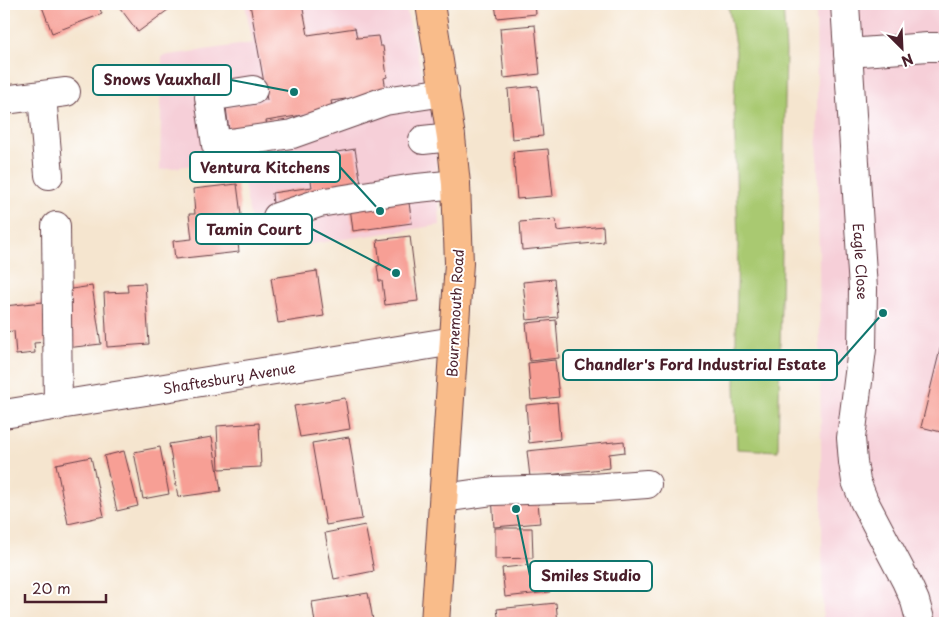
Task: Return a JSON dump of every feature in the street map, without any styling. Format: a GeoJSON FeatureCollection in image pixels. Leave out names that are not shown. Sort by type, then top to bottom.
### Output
{"type":"FeatureCollection","features":[{"type":"Feature","properties":{"kind":"main road","name":"Bournemouth Road"},"geometry":{"type":"LineString","coordinates":[[430,4],[452,137],[459,263],[436,623]]}},
{"type":"Feature","properties":{"kind":"street","name":"Eagle Close"},"geometry":{"type":"LineString","coordinates":[[845,4],[863,289],[862,349],[851,438],[852,462],[864,501],[906,581],[915,601],[921,623]]}},
{"type":"Feature","properties":{"kind":"street"},"geometry":{"type":"LineString","coordinates":[[848,53],[945,47]]}},
{"type":"Feature","properties":{"kind":"street"},"geometry":{"type":"LineString","coordinates":[[253,90],[209,97],[216,145],[292,134],[385,101],[445,92]]}},
{"type":"Feature","properties":{"kind":"street"},"geometry":{"type":"LineString","coordinates":[[4,100],[54,94],[49,175]]}},
{"type":"Feature","properties":{"kind":"street"},"geometry":{"type":"LineString","coordinates":[[423,140],[452,137]]}},
{"type":"Feature","properties":{"kind":"street"},"geometry":{"type":"LineString","coordinates":[[277,217],[319,203],[408,189],[456,184]]}},
{"type":"Feature","properties":{"kind":"street"},"geometry":{"type":"LineString","coordinates":[[56,226],[58,406]]}},
{"type":"Feature","properties":{"kind":"street","name":"Shaftesbury Avenue"},"geometry":{"type":"LineString","coordinates":[[4,414],[58,406],[378,343],[454,341]]}},
{"type":"Feature","properties":{"kind":"street"},"geometry":{"type":"LineString","coordinates":[[444,498],[493,491],[647,484]]}},
{"type":"Feature","properties":{"kind":"shaded area"},"geometry":{"type":"Polygon","coordinates":[[[245,4],[405,4],[435,127],[440,225],[257,252],[239,158],[160,170],[162,56],[253,43],[245,4]]]}},
{"type":"Feature","properties":{"kind":"shaded area"},"geometry":{"type":"Polygon","coordinates":[[[816,4],[945,4],[945,623],[823,623],[816,4]]]}},
{"type":"Feature","properties":{"kind":"green space"},"geometry":{"type":"Polygon","coordinates":[[[728,4],[783,4],[786,51],[778,451],[737,449],[735,386],[738,243],[734,105],[736,51],[728,4]]]}},
{"type":"Feature","properties":{"kind":"building"},"geometry":{"type":"Polygon","coordinates":[[[41,4],[98,4],[102,14],[52,33],[41,4]]]}},
{"type":"Feature","properties":{"kind":"building"},"geometry":{"type":"Polygon","coordinates":[[[117,4],[176,4],[138,32],[117,4]]]}},
{"type":"Feature","properties":{"kind":"building"},"geometry":{"type":"Polygon","coordinates":[[[250,4],[302,4],[308,35],[355,28],[357,38],[378,36],[380,46],[383,46],[387,77],[384,78],[386,90],[383,94],[331,101],[333,110],[266,121],[267,126],[229,132],[226,107],[267,100],[250,4]]]}},
{"type":"Feature","properties":{"kind":"building"},"geometry":{"type":"Polygon","coordinates":[[[495,4],[535,4],[536,14],[497,18],[495,4]]]}},
{"type":"Feature","properties":{"kind":"building"},"geometry":{"type":"Polygon","coordinates":[[[535,25],[540,74],[504,78],[500,28],[535,25]]]}},
{"type":"Feature","properties":{"kind":"building"},"geometry":{"type":"Polygon","coordinates":[[[538,86],[543,136],[512,139],[508,89],[538,86]]]}},
{"type":"Feature","properties":{"kind":"building"},"geometry":{"type":"Polygon","coordinates":[[[355,149],[362,189],[273,204],[272,193],[312,187],[307,157],[355,149]]]}},
{"type":"Feature","properties":{"kind":"building"},"geometry":{"type":"Polygon","coordinates":[[[548,149],[553,196],[517,199],[513,152],[548,149]]]}},
{"type":"Feature","properties":{"kind":"building"},"geometry":{"type":"Polygon","coordinates":[[[237,184],[241,215],[235,215],[239,252],[175,259],[173,241],[192,239],[189,214],[195,214],[193,189],[237,184]]]}},
{"type":"Feature","properties":{"kind":"building"},"geometry":{"type":"Polygon","coordinates":[[[407,190],[412,223],[353,231],[349,199],[407,190]]]}},
{"type":"Feature","properties":{"kind":"building"},"geometry":{"type":"Polygon","coordinates":[[[556,219],[557,231],[603,226],[604,242],[522,250],[520,222],[556,219]]]}},
{"type":"Feature","properties":{"kind":"building"},"geometry":{"type":"Polygon","coordinates":[[[410,236],[418,301],[385,305],[382,281],[379,281],[377,266],[380,265],[377,240],[410,236]]]}},
{"type":"Feature","properties":{"kind":"building"},"geometry":{"type":"Polygon","coordinates":[[[317,271],[324,316],[278,323],[271,278],[317,271]]]}},
{"type":"Feature","properties":{"kind":"building"},"geometry":{"type":"Polygon","coordinates":[[[554,279],[558,317],[527,320],[523,282],[554,279]]]}},
{"type":"Feature","properties":{"kind":"building"},"geometry":{"type":"Polygon","coordinates":[[[145,283],[149,344],[107,347],[104,293],[128,292],[127,284],[145,283]]]}},
{"type":"Feature","properties":{"kind":"building"},"geometry":{"type":"Polygon","coordinates":[[[92,286],[101,344],[66,348],[58,291],[92,286]]]}},
{"type":"Feature","properties":{"kind":"building"},"geometry":{"type":"Polygon","coordinates":[[[43,302],[46,342],[34,343],[35,353],[16,355],[14,331],[4,332],[4,306],[43,302]]]}},
{"type":"Feature","properties":{"kind":"building"},"geometry":{"type":"Polygon","coordinates":[[[556,320],[559,358],[530,361],[526,323],[556,320]]]}},
{"type":"Feature","properties":{"kind":"building"},"geometry":{"type":"Polygon","coordinates":[[[945,329],[945,433],[921,427],[945,329]]]}},
{"type":"Feature","properties":{"kind":"building"},"geometry":{"type":"Polygon","coordinates":[[[555,360],[559,397],[531,400],[528,363],[555,360]]]}},
{"type":"Feature","properties":{"kind":"building"},"geometry":{"type":"Polygon","coordinates":[[[345,398],[350,429],[300,437],[294,406],[345,398]]]}},
{"type":"Feature","properties":{"kind":"building"},"geometry":{"type":"Polygon","coordinates":[[[557,402],[560,439],[529,443],[526,405],[557,402]]]}},
{"type":"Feature","properties":{"kind":"building"},"geometry":{"type":"Polygon","coordinates":[[[259,423],[261,467],[219,469],[217,426],[259,423]]]}},
{"type":"Feature","properties":{"kind":"building"},"geometry":{"type":"Polygon","coordinates":[[[212,437],[221,491],[178,497],[169,444],[212,437]]]}},
{"type":"Feature","properties":{"kind":"building"},"geometry":{"type":"Polygon","coordinates":[[[349,437],[362,519],[326,525],[312,443],[349,437]]]}},
{"type":"Feature","properties":{"kind":"building"},"geometry":{"type":"Polygon","coordinates":[[[624,441],[625,452],[609,454],[610,468],[530,477],[527,451],[624,441]]]}},
{"type":"Feature","properties":{"kind":"building"},"geometry":{"type":"Polygon","coordinates":[[[160,447],[169,494],[143,499],[134,452],[160,447]]]}},
{"type":"Feature","properties":{"kind":"building"},"geometry":{"type":"Polygon","coordinates":[[[124,451],[138,506],[117,511],[104,456],[124,451]]]}},
{"type":"Feature","properties":{"kind":"building"},"geometry":{"type":"Polygon","coordinates":[[[91,457],[104,516],[68,524],[56,464],[91,457]]]}},
{"type":"Feature","properties":{"kind":"building"},"geometry":{"type":"Polygon","coordinates":[[[537,492],[540,523],[494,527],[492,495],[537,492]]]}},
{"type":"Feature","properties":{"kind":"building"},"geometry":{"type":"Polygon","coordinates":[[[365,525],[374,571],[334,579],[325,533],[365,525]]]}},
{"type":"Feature","properties":{"kind":"building"},"geometry":{"type":"Polygon","coordinates":[[[495,528],[532,528],[533,558],[495,559],[495,528]]]}},
{"type":"Feature","properties":{"kind":"building"},"geometry":{"type":"Polygon","coordinates":[[[547,563],[550,592],[505,597],[502,568],[547,563]]]}},
{"type":"Feature","properties":{"kind":"building"},"geometry":{"type":"Polygon","coordinates":[[[368,593],[373,620],[354,623],[315,623],[312,602],[368,593]]]}},
{"type":"Feature","properties":{"kind":"building"},"geometry":{"type":"Polygon","coordinates":[[[556,603],[558,623],[499,623],[497,609],[556,603]]]}},
{"type":"Feature","properties":{"kind":"place","name":"Snows Vauxhall"},"geometry":{"type":"Point","coordinates":[294,92]}},
{"type":"Feature","properties":{"kind":"place","name":"Ventura Kitchens"},"geometry":{"type":"Point","coordinates":[380,211]}},
{"type":"Feature","properties":{"kind":"place","name":"Tamin Court"},"geometry":{"type":"Point","coordinates":[396,273]}},
{"type":"Feature","properties":{"kind":"place","name":"Chandler's Ford Industrial Estate"},"geometry":{"type":"Point","coordinates":[883,313]}},
{"type":"Feature","properties":{"kind":"place","name":"Smiles Studio"},"geometry":{"type":"Point","coordinates":[516,509]}}]}
